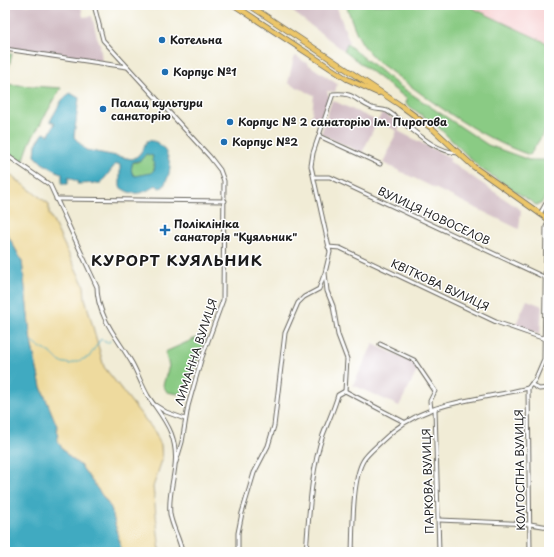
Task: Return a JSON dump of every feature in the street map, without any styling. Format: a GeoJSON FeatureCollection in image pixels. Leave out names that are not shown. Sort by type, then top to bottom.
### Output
{"type":"FeatureCollection","features":[{"type":"Feature","properties":{"kind":"highway"},"geometry":{"type":"LineString","coordinates":[[234,5],[347,78],[386,96]]}},
{"type":"Feature","properties":{"kind":"highway"},"geometry":{"type":"LineString","coordinates":[[249,5],[386,96],[434,130],[474,168],[549,220]]}},
{"type":"Feature","properties":{"kind":"street","name":"ЛИМАННА ВУЛИЦЯ"},"geometry":{"type":"LineString","coordinates":[[94,5],[101,37],[215,163],[224,181],[223,300],[201,360],[185,419],[176,462]]}},
{"type":"Feature","properties":{"kind":"street"},"geometry":{"type":"LineString","coordinates":[[5,49],[127,67]]}},
{"type":"Feature","properties":{"kind":"street"},"geometry":{"type":"LineString","coordinates":[[238,552],[238,533],[242,513],[254,473],[268,446],[274,426],[285,333],[298,303],[304,297],[319,289],[325,273],[328,250],[312,166],[313,154],[333,94],[346,93],[373,108],[385,110],[437,147],[450,152],[458,153]]}},
{"type":"Feature","properties":{"kind":"street"},"geometry":{"type":"LineString","coordinates":[[319,136],[380,164]]}},
{"type":"Feature","properties":{"kind":"street"},"geometry":{"type":"LineString","coordinates":[[5,154],[48,184],[97,287],[97,298],[100,308],[117,341],[132,364],[170,431],[174,442],[176,462],[170,515],[182,552]]}},
{"type":"Feature","properties":{"kind":"street","name":"ВУЛИЦЯ НОВОСЕЛОВ"},"geometry":{"type":"LineString","coordinates":[[314,177],[330,178],[546,278]]}},
{"type":"Feature","properties":{"kind":"street"},"geometry":{"type":"LineString","coordinates":[[540,214],[549,198]]}},
{"type":"Feature","properties":{"kind":"street"},"geometry":{"type":"LineString","coordinates":[[56,199],[225,201]]}},
{"type":"Feature","properties":{"kind":"street"},"geometry":{"type":"LineString","coordinates":[[352,552],[353,514],[357,482],[363,462],[392,431],[404,422],[433,409],[462,400],[506,394],[528,388],[541,369],[545,339],[546,227],[549,220]]}},
{"type":"Feature","properties":{"kind":"street","name":"КВІТКОВА ВУЛИЦЯ"},"geometry":{"type":"LineString","coordinates":[[328,250],[340,248],[496,322],[545,339]]}},
{"type":"Feature","properties":{"kind":"street"},"geometry":{"type":"LineString","coordinates":[[325,273],[327,291],[333,306],[338,335],[347,359],[345,391]]}},
{"type":"Feature","properties":{"kind":"street"},"geometry":{"type":"LineString","coordinates":[[319,289],[327,291]]}},
{"type":"Feature","properties":{"kind":"street","name":"ПАРКОВА ВУЛИЦЯ"},"geometry":{"type":"LineString","coordinates":[[380,344],[414,360],[435,391],[430,401],[433,409],[440,552]]}},
{"type":"Feature","properties":{"kind":"street"},"geometry":{"type":"LineString","coordinates":[[531,384],[539,389],[549,388]]}},
{"type":"Feature","properties":{"kind":"street","name":"КОЛГОСПНА ВУЛИЦЯ"},"geometry":{"type":"LineString","coordinates":[[528,388],[530,552]]}},
{"type":"Feature","properties":{"kind":"street"},"geometry":{"type":"LineString","coordinates":[[306,552],[316,467],[323,436],[338,395],[345,391]]}},
{"type":"Feature","properties":{"kind":"street"},"geometry":{"type":"LineString","coordinates":[[345,391],[404,422]]}},
{"type":"Feature","properties":{"kind":"street"},"geometry":{"type":"LineString","coordinates":[[154,403],[166,412],[185,419]]}},
{"type":"Feature","properties":{"kind":"street"},"geometry":{"type":"LineString","coordinates":[[439,520],[530,524],[549,527]]}},
{"type":"Feature","properties":{"kind":"shaded area"},"geometry":{"type":"Polygon","coordinates":[[[5,5],[81,5],[83,17],[92,16],[97,38],[100,43],[102,61],[6,48],[5,5]]]}},
{"type":"Feature","properties":{"kind":"shaded area"},"geometry":{"type":"Polygon","coordinates":[[[284,5],[336,5],[349,41],[343,50],[284,5]]]}},
{"type":"Feature","properties":{"kind":"shaded area"},"geometry":{"type":"Polygon","coordinates":[[[466,5],[549,5],[549,44],[466,5]]]}},
{"type":"Feature","properties":{"kind":"shaded area"},"geometry":{"type":"Polygon","coordinates":[[[296,56],[337,84],[335,92],[327,91],[329,97],[320,124],[311,122],[314,95],[288,83],[294,57],[296,56]]]}},
{"type":"Feature","properties":{"kind":"shaded area"},"geometry":{"type":"Polygon","coordinates":[[[332,100],[377,121],[383,113],[401,124],[398,131],[451,158],[449,161],[521,210],[519,229],[383,163],[397,131],[387,126],[377,122],[362,153],[321,134],[332,100]]]}},
{"type":"Feature","properties":{"kind":"shaded area"},"geometry":{"type":"Polygon","coordinates":[[[527,300],[542,306],[540,335],[515,326],[527,300]]]}},
{"type":"Feature","properties":{"kind":"shaded area"},"geometry":{"type":"Polygon","coordinates":[[[373,344],[414,363],[418,369],[399,406],[353,385],[373,344]]]}},
{"type":"Feature","properties":{"kind":"green space"},"geometry":{"type":"Polygon","coordinates":[[[346,5],[466,5],[549,44],[549,124],[530,155],[490,138],[470,127],[377,61],[361,42],[346,5]]]}},
{"type":"Feature","properties":{"kind":"green space"},"geometry":{"type":"Polygon","coordinates":[[[347,44],[398,85],[488,145],[529,160],[549,160],[549,190],[541,204],[536,205],[480,168],[436,125],[406,104],[407,99],[344,51],[347,44]]]}},
{"type":"Feature","properties":{"kind":"green space"},"geometry":{"type":"Polygon","coordinates":[[[5,54],[12,54],[5,83],[5,54]]]}},
{"type":"Feature","properties":{"kind":"green space"},"geometry":{"type":"Polygon","coordinates":[[[5,84],[61,88],[30,142],[23,162],[5,151],[5,84]]]}},
{"type":"Feature","properties":{"kind":"green space"},"geometry":{"type":"Polygon","coordinates":[[[146,154],[153,156],[154,170],[151,173],[135,176],[131,170],[133,162],[138,162],[146,154]]]}},
{"type":"Feature","properties":{"kind":"green space"},"geometry":{"type":"Polygon","coordinates":[[[203,335],[206,337],[185,391],[178,394],[167,392],[163,385],[169,366],[165,352],[203,335]]]}},
{"type":"Feature","properties":{"kind":"sand"},"geometry":{"type":"Polygon","coordinates":[[[5,171],[49,204],[49,213],[84,286],[85,298],[104,367],[155,432],[161,445],[162,460],[153,487],[160,552],[122,552],[111,508],[81,466],[68,456],[58,442],[57,426],[41,387],[31,342],[22,261],[5,230],[5,171]]]}},
{"type":"Feature","properties":{"kind":"water"},"geometry":{"type":"Polygon","coordinates":[[[70,93],[79,98],[74,137],[86,150],[132,159],[139,154],[147,141],[160,144],[166,152],[170,166],[168,177],[163,187],[159,188],[156,185],[147,191],[138,193],[124,190],[120,187],[120,165],[118,164],[115,165],[101,183],[77,184],[78,182],[68,177],[68,184],[62,184],[62,174],[42,163],[35,156],[36,144],[44,133],[49,135],[55,123],[50,121],[62,100],[70,93]],[[146,154],[141,160],[133,162],[131,170],[133,175],[135,176],[151,173],[154,170],[155,165],[152,161],[153,156],[146,154]]]}},
{"type":"Feature","properties":{"kind":"water"},"geometry":{"type":"Polygon","coordinates":[[[5,230],[22,261],[31,342],[41,387],[57,426],[58,442],[68,456],[81,466],[111,508],[122,552],[5,552],[5,230]]]}},
{"type":"Feature","properties":{"kind":"waterway"},"geometry":{"type":"LineString","coordinates":[[31,342],[52,354],[60,362],[70,364],[89,357],[101,339],[107,343],[110,341]]}},
{"type":"Feature","properties":{"kind":"place","name":"Котельна"},"geometry":{"type":"Point","coordinates":[162,40]}},
{"type":"Feature","properties":{"kind":"place","name":"Корпус №1"},"geometry":{"type":"Point","coordinates":[165,72]}},
{"type":"Feature","properties":{"kind":"place","name":"Палац культури санаторію"},"geometry":{"type":"Point","coordinates":[103,109]}},
{"type":"Feature","properties":{"kind":"place","name":"Корпус № 2 санаторію ім. Пирогова"},"geometry":{"type":"Point","coordinates":[230,122]}},
{"type":"Feature","properties":{"kind":"place","name":"Корпус №2"},"geometry":{"type":"Point","coordinates":[224,142]}},
{"type":"Feature","properties":{"kind":"place","name":"Поліклініка санаторія \"Куяльник\""},"geometry":{"type":"Point","coordinates":[165,230]}},
{"type":"Feature","properties":{"kind":"district","name":"КУРОРТ КУЯЛЬНИК"},"geometry":{"type":"Point","coordinates":[177,261]}}]}
